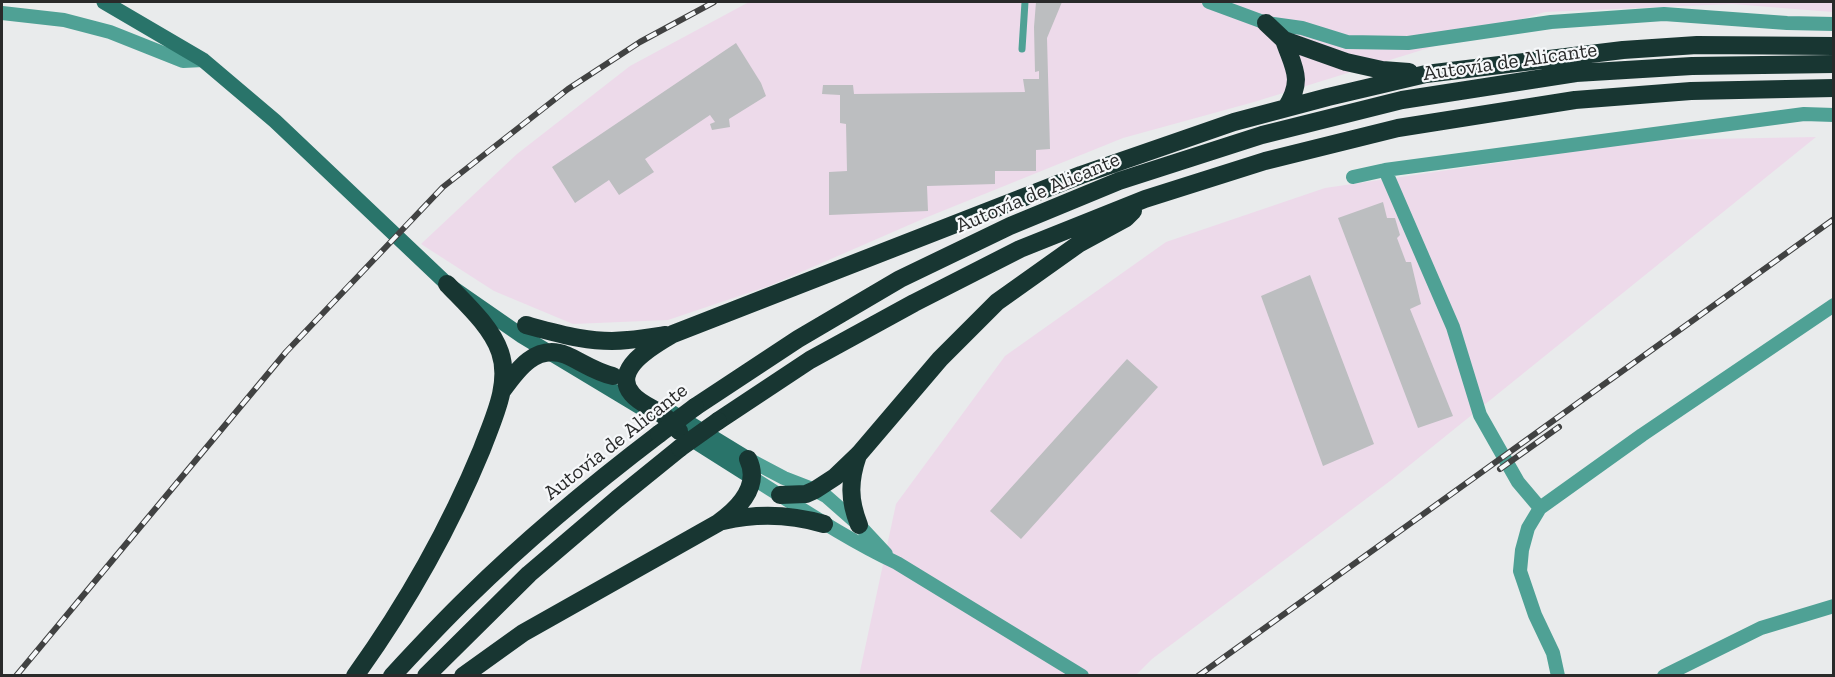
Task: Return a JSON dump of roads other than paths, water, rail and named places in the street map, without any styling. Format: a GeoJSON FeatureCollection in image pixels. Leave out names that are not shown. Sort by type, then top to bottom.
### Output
{"type":"FeatureCollection","features":[{"type":"Feature","properties":{"kind":"highway"},"geometry":{"type":"LineString","coordinates":[[1266,23],[1284,40],[1346,62],[1382,70],[1426,74]]}},
{"type":"Feature","properties":{"kind":"highway"},"geometry":{"type":"LineString","coordinates":[[1284,40],[1297,77],[1294,95],[1286,108]]}},
{"type":"Feature","properties":{"kind":"highway"},"geometry":{"type":"LineString","coordinates":[[620,381],[645,351],[674,334],[1081,175],[1234,122],[1426,74],[1623,50],[1697,45],[1833,46]]}},
{"type":"Feature","properties":{"kind":"highway","name":"Autovía de Alicante"},"geometry":{"type":"LineString","coordinates":[[392,675],[468,597],[552,520],[601,478],[659,434],[798,339],[900,279],[1000,231],[1119,181],[1262,135],[1402,100],[1576,74],[1692,66],[1833,64]]}},
{"type":"Feature","properties":{"kind":"highway"},"geometry":{"type":"LineString","coordinates":[[426,675],[529,574],[617,499],[680,440],[718,421],[810,360],[1020,249],[1145,199],[1265,161],[1410,126],[1575,100],[1691,91],[1833,88]]}},
{"type":"Feature","properties":{"kind":"highway"},"geometry":{"type":"LineString","coordinates":[[780,495],[798,495],[815,490],[835,477],[859,454],[940,359],[997,302],[1080,243],[1126,218],[1145,199]]}},
{"type":"Feature","properties":{"kind":"highway"},"geometry":{"type":"LineString","coordinates":[[355,675],[382,638],[437,545],[467,485],[502,391],[502,363],[497,345],[478,318],[447,284]]}},
{"type":"Feature","properties":{"kind":"highway"},"geometry":{"type":"LineString","coordinates":[[526,325],[566,336],[603,341],[627,341],[674,334]]}},
{"type":"Feature","properties":{"kind":"highway"},"geometry":{"type":"LineString","coordinates":[[502,391],[521,366],[535,356],[554,352],[620,381],[632,395],[663,415],[680,440]]}},
{"type":"Feature","properties":{"kind":"highway"},"geometry":{"type":"LineString","coordinates":[[859,454],[852,471],[850,485],[850,499],[859,525]]}},
{"type":"Feature","properties":{"kind":"highway"},"geometry":{"type":"LineString","coordinates":[[463,675],[523,633],[718,523],[736,510],[750,486],[751,465],[748,459]]}},
{"type":"Feature","properties":{"kind":"highway"},"geometry":{"type":"LineString","coordinates":[[718,523],[738,518],[777,515],[802,517],[825,524]]}},
{"type":"Feature","properties":{"kind":"street"},"geometry":{"type":"LineString","coordinates":[[105,2],[203,60],[275,121],[447,284],[680,440],[703,448],[825,524],[897,563],[1082,675]]}},
{"type":"Feature","properties":{"kind":"street"},"geometry":{"type":"LineString","coordinates":[[1209,2],[1266,23],[1302,28],[1347,42],[1398,43],[1551,22],[1664,14],[1833,24]]}},
{"type":"Feature","properties":{"kind":"street"},"geometry":{"type":"LineString","coordinates":[[2,13],[64,20],[110,32],[183,60],[203,60]]}},
{"type":"Feature","properties":{"kind":"street"},"geometry":{"type":"LineString","coordinates":[[1353,177],[1385,170],[1804,114],[1833,115]]}},
{"type":"Feature","properties":{"kind":"street"},"geometry":{"type":"LineString","coordinates":[[1385,170],[1453,327],[1480,415],[1518,482],[1540,508]]}},
{"type":"Feature","properties":{"kind":"street"},"geometry":{"type":"LineString","coordinates":[[469,299],[526,325],[748,459],[826,496],[897,563]]}},
{"type":"Feature","properties":{"kind":"street"},"geometry":{"type":"LineString","coordinates":[[1558,675],[1553,653],[1535,615],[1520,571],[1522,550],[1528,528],[1540,508],[1642,435],[1833,305]]}},
{"type":"Feature","properties":{"kind":"street"},"geometry":{"type":"LineString","coordinates":[[1664,675],[1761,628],[1833,606]]}},
{"type":"Feature","properties":{"kind":"lane"},"geometry":{"type":"LineString","coordinates":[[1022,49],[1025,2]]}},
{"type":"Feature","properties":{"kind":"railway"},"geometry":{"type":"LineString","coordinates":[[16,676],[286,352],[443,187],[568,89],[640,42],[714,2]]}},
{"type":"Feature","properties":{"kind":"railway"},"geometry":{"type":"LineString","coordinates":[[1198,676],[1834,219]]}},
{"type":"Feature","properties":{"kind":"railway"},"geometry":{"type":"LineString","coordinates":[[1500,469],[1559,427]]}}]}
